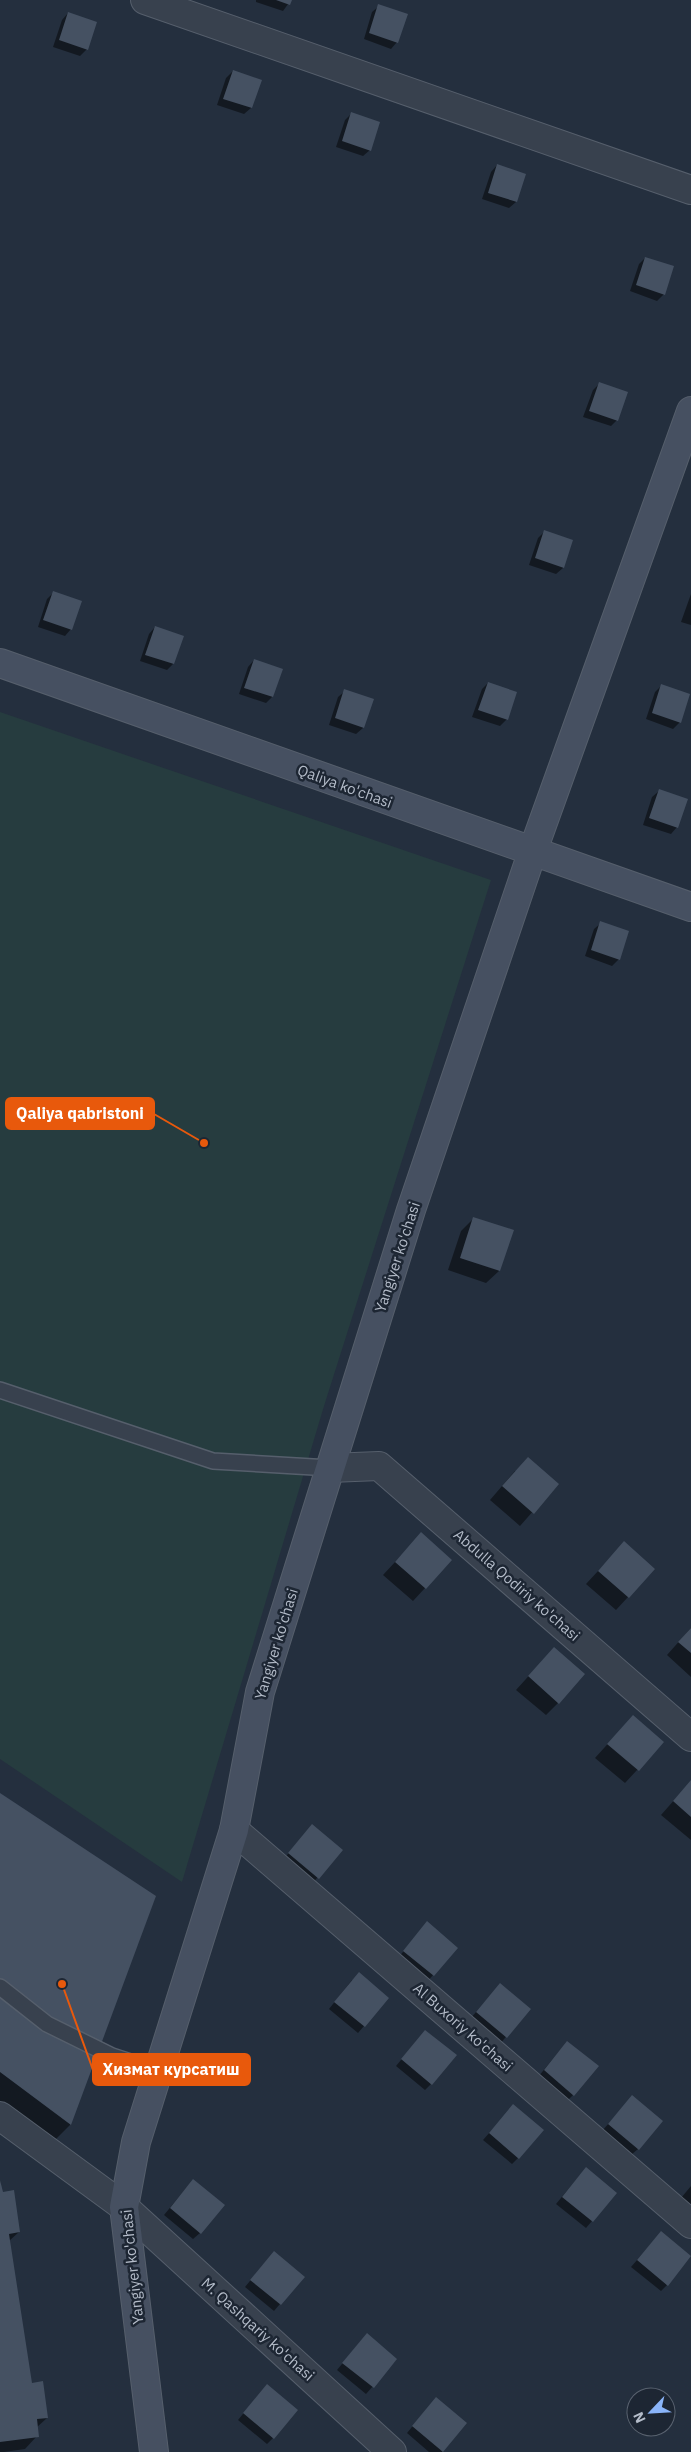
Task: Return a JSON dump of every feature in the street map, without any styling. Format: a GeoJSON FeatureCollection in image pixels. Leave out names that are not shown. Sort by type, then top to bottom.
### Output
{"type":"FeatureCollection","features":[{"type":"Feature","properties":{"kind":"street"},"geometry":{"type":"LineString","coordinates":[[145,0],[691,190]]}},
{"type":"Feature","properties":{"kind":"street","name":"Yangiyer ko'chasi"},"geometry":{"type":"LineString","coordinates":[[154,2452],[124,2207],[136,2142],[234,1830],[260,1692],[411,1210],[532,853],[691,410]]}},
{"type":"Feature","properties":{"kind":"street","name":"Qaliya ko'chasi"},"geometry":{"type":"LineString","coordinates":[[0,664],[691,908]]}},
{"type":"Feature","properties":{"kind":"street","name":"Abdulla Qodiriy ko'chasi"},"geometry":{"type":"LineString","coordinates":[[330,1468],[379,1466],[691,1737]]}},
{"type":"Feature","properties":{"kind":"street","name":"Al Buxoriy ko'chasi"},"geometry":{"type":"LineString","coordinates":[[234,1830],[691,2224]]}},
{"type":"Feature","properties":{"kind":"street","name":"M. Qashqariy ko'chasi"},"geometry":{"type":"LineString","coordinates":[[0,2116],[124,2207],[392,2452]]}},
{"type":"Feature","properties":{"kind":"lane"},"geometry":{"type":"LineString","coordinates":[[0,1390],[213,1461],[330,1468]]}},
{"type":"Feature","properties":{"kind":"lane"},"geometry":{"type":"LineString","coordinates":[[0,1987],[47,2024],[112,2056],[158,2071]]}},
{"type":"Feature","properties":{"kind":"green space"},"geometry":{"type":"Polygon","coordinates":[[[0,712],[491,880],[324,1406],[182,1882],[0,1759],[0,712]]]}},
{"type":"Feature","properties":{"kind":"building"},"geometry":{"type":"Polygon","coordinates":[[[276,0],[292,0],[290,5],[276,0]]]}},
{"type":"Feature","properties":{"kind":"building"},"geometry":{"type":"Polygon","coordinates":[[[378,4],[408,14],[398,43],[369,33],[378,4]]]}},
{"type":"Feature","properties":{"kind":"building"},"geometry":{"type":"Polygon","coordinates":[[[68,12],[97,22],[88,50],[59,40],[68,12]]]}},
{"type":"Feature","properties":{"kind":"building"},"geometry":{"type":"Polygon","coordinates":[[[233,70],[262,80],[252,108],[223,99],[233,70]]]}},
{"type":"Feature","properties":{"kind":"building"},"geometry":{"type":"Polygon","coordinates":[[[351,112],[380,122],[371,151],[342,141],[351,112]]]}},
{"type":"Feature","properties":{"kind":"building"},"geometry":{"type":"Polygon","coordinates":[[[497,164],[526,174],[517,202],[488,193],[497,164]]]}},
{"type":"Feature","properties":{"kind":"building"},"geometry":{"type":"Polygon","coordinates":[[[645,257],[674,266],[665,295],[636,285],[645,257]]]}},
{"type":"Feature","properties":{"kind":"building"},"geometry":{"type":"Polygon","coordinates":[[[599,382],[628,392],[618,421],[589,411],[599,382]]]}},
{"type":"Feature","properties":{"kind":"building"},"geometry":{"type":"Polygon","coordinates":[[[544,530],[573,540],[564,568],[535,558],[544,530]]]}},
{"type":"Feature","properties":{"kind":"building"},"geometry":{"type":"Polygon","coordinates":[[[53,591],[82,601],[72,630],[43,620],[53,591]]]}},
{"type":"Feature","properties":{"kind":"building"},"geometry":{"type":"Polygon","coordinates":[[[155,626],[184,636],[174,664],[145,655],[155,626]]]}},
{"type":"Feature","properties":{"kind":"building"},"geometry":{"type":"Polygon","coordinates":[[[254,659],[283,669],[273,697],[244,688],[254,659]]]}},
{"type":"Feature","properties":{"kind":"building"},"geometry":{"type":"Polygon","coordinates":[[[488,682],[517,692],[508,720],[478,710],[488,682]]]}},
{"type":"Feature","properties":{"kind":"building"},"geometry":{"type":"Polygon","coordinates":[[[661,684],[690,694],[681,723],[652,713],[661,684]]]}},
{"type":"Feature","properties":{"kind":"building"},"geometry":{"type":"Polygon","coordinates":[[[344,689],[374,699],[364,728],[335,718],[344,689]]]}},
{"type":"Feature","properties":{"kind":"building"},"geometry":{"type":"Polygon","coordinates":[[[659,789],[688,799],[678,828],[649,818],[659,789]]]}},
{"type":"Feature","properties":{"kind":"building"},"geometry":{"type":"Polygon","coordinates":[[[600,921],[629,931],[620,960],[591,950],[600,921]]]}},
{"type":"Feature","properties":{"kind":"building"},"geometry":{"type":"Polygon","coordinates":[[[473,1217],[514,1230],[500,1271],[460,1258],[473,1217]]]}},
{"type":"Feature","properties":{"kind":"building"},"geometry":{"type":"Polygon","coordinates":[[[528,1457],[559,1484],[534,1514],[502,1486],[528,1457]]]}},
{"type":"Feature","properties":{"kind":"building"},"geometry":{"type":"Polygon","coordinates":[[[421,1532],[452,1560],[426,1589],[395,1562],[421,1532]]]}},
{"type":"Feature","properties":{"kind":"building"},"geometry":{"type":"Polygon","coordinates":[[[624,1541],[655,1569],[629,1598],[598,1571],[624,1541]]]}},
{"type":"Feature","properties":{"kind":"building"},"geometry":{"type":"Polygon","coordinates":[[[691,1628],[691,1653],[678,1642],[691,1628]]]}},
{"type":"Feature","properties":{"kind":"building"},"geometry":{"type":"Polygon","coordinates":[[[554,1647],[585,1674],[559,1704],[528,1676],[554,1647]]]}},
{"type":"Feature","properties":{"kind":"building"},"geometry":{"type":"Polygon","coordinates":[[[633,1715],[664,1742],[639,1771],[607,1744],[633,1715]]]}},
{"type":"Feature","properties":{"kind":"building"},"geometry":{"type":"Polygon","coordinates":[[[691,1780],[691,1817],[673,1801],[691,1780]]]}},
{"type":"Feature","properties":{"kind":"building"},"geometry":{"type":"Polygon","coordinates":[[[0,1793],[156,1896],[71,2125],[0,2072],[0,1793]]]}},
{"type":"Feature","properties":{"kind":"building"},"geometry":{"type":"Polygon","coordinates":[[[312,1824],[343,1850],[319,1879],[288,1853],[312,1824]]]}},
{"type":"Feature","properties":{"kind":"building"},"geometry":{"type":"Polygon","coordinates":[[[427,1921],[458,1948],[434,1976],[403,1951],[427,1921]]]}},
{"type":"Feature","properties":{"kind":"building"},"geometry":{"type":"Polygon","coordinates":[[[359,1972],[389,1998],[365,2027],[334,2002],[359,1972]]]}},
{"type":"Feature","properties":{"kind":"building"},"geometry":{"type":"Polygon","coordinates":[[[500,1983],[531,2009],[507,2038],[476,2012],[500,1983]]]}},
{"type":"Feature","properties":{"kind":"building"},"geometry":{"type":"Polygon","coordinates":[[[425,2030],[457,2055],[432,2085],[401,2059],[425,2030]]]}},
{"type":"Feature","properties":{"kind":"building"},"geometry":{"type":"Polygon","coordinates":[[[567,2041],[599,2066],[574,2096],[544,2070],[567,2041]]]}},
{"type":"Feature","properties":{"kind":"building"},"geometry":{"type":"Polygon","coordinates":[[[632,2095],[663,2121],[639,2150],[608,2124],[632,2095]]]}},
{"type":"Feature","properties":{"kind":"building"},"geometry":{"type":"Polygon","coordinates":[[[513,2104],[544,2130],[519,2159],[489,2133],[513,2104]]]}},
{"type":"Feature","properties":{"kind":"building"},"geometry":{"type":"Polygon","coordinates":[[[586,2167],[617,2193],[593,2222],[562,2197],[586,2167]]]}},
{"type":"Feature","properties":{"kind":"building"},"geometry":{"type":"Polygon","coordinates":[[[193,2179],[225,2205],[201,2234],[170,2208],[193,2179]]]}},
{"type":"Feature","properties":{"kind":"building"},"geometry":{"type":"Polygon","coordinates":[[[0,2180],[3,2192],[14,2190],[20,2232],[9,2234],[32,2383],[43,2381],[48,2418],[37,2419],[39,2437],[0,2442],[0,2180]]]}},
{"type":"Feature","properties":{"kind":"building"},"geometry":{"type":"Polygon","coordinates":[[[661,2231],[691,2256],[668,2286],[637,2260],[661,2231]]]}},
{"type":"Feature","properties":{"kind":"building"},"geometry":{"type":"Polygon","coordinates":[[[274,2251],[305,2277],[281,2305],[250,2280],[274,2251]]]}},
{"type":"Feature","properties":{"kind":"building"},"geometry":{"type":"Polygon","coordinates":[[[367,2333],[397,2359],[374,2388],[342,2363],[367,2333]]]}},
{"type":"Feature","properties":{"kind":"building"},"geometry":{"type":"Polygon","coordinates":[[[267,2384],[298,2410],[274,2439],[243,2413],[267,2384]]]}},
{"type":"Feature","properties":{"kind":"building"},"geometry":{"type":"Polygon","coordinates":[[[436,2397],[467,2423],[443,2452],[412,2426],[436,2397]]]}},
{"type":"Feature","properties":{"kind":"place","name":"Qaliya qabristoni"},"geometry":{"type":"Point","coordinates":[204,1143]}},
{"type":"Feature","properties":{"kind":"place","name":"Хизмат курсатиш"},"geometry":{"type":"Point","coordinates":[62,1984]}}]}
